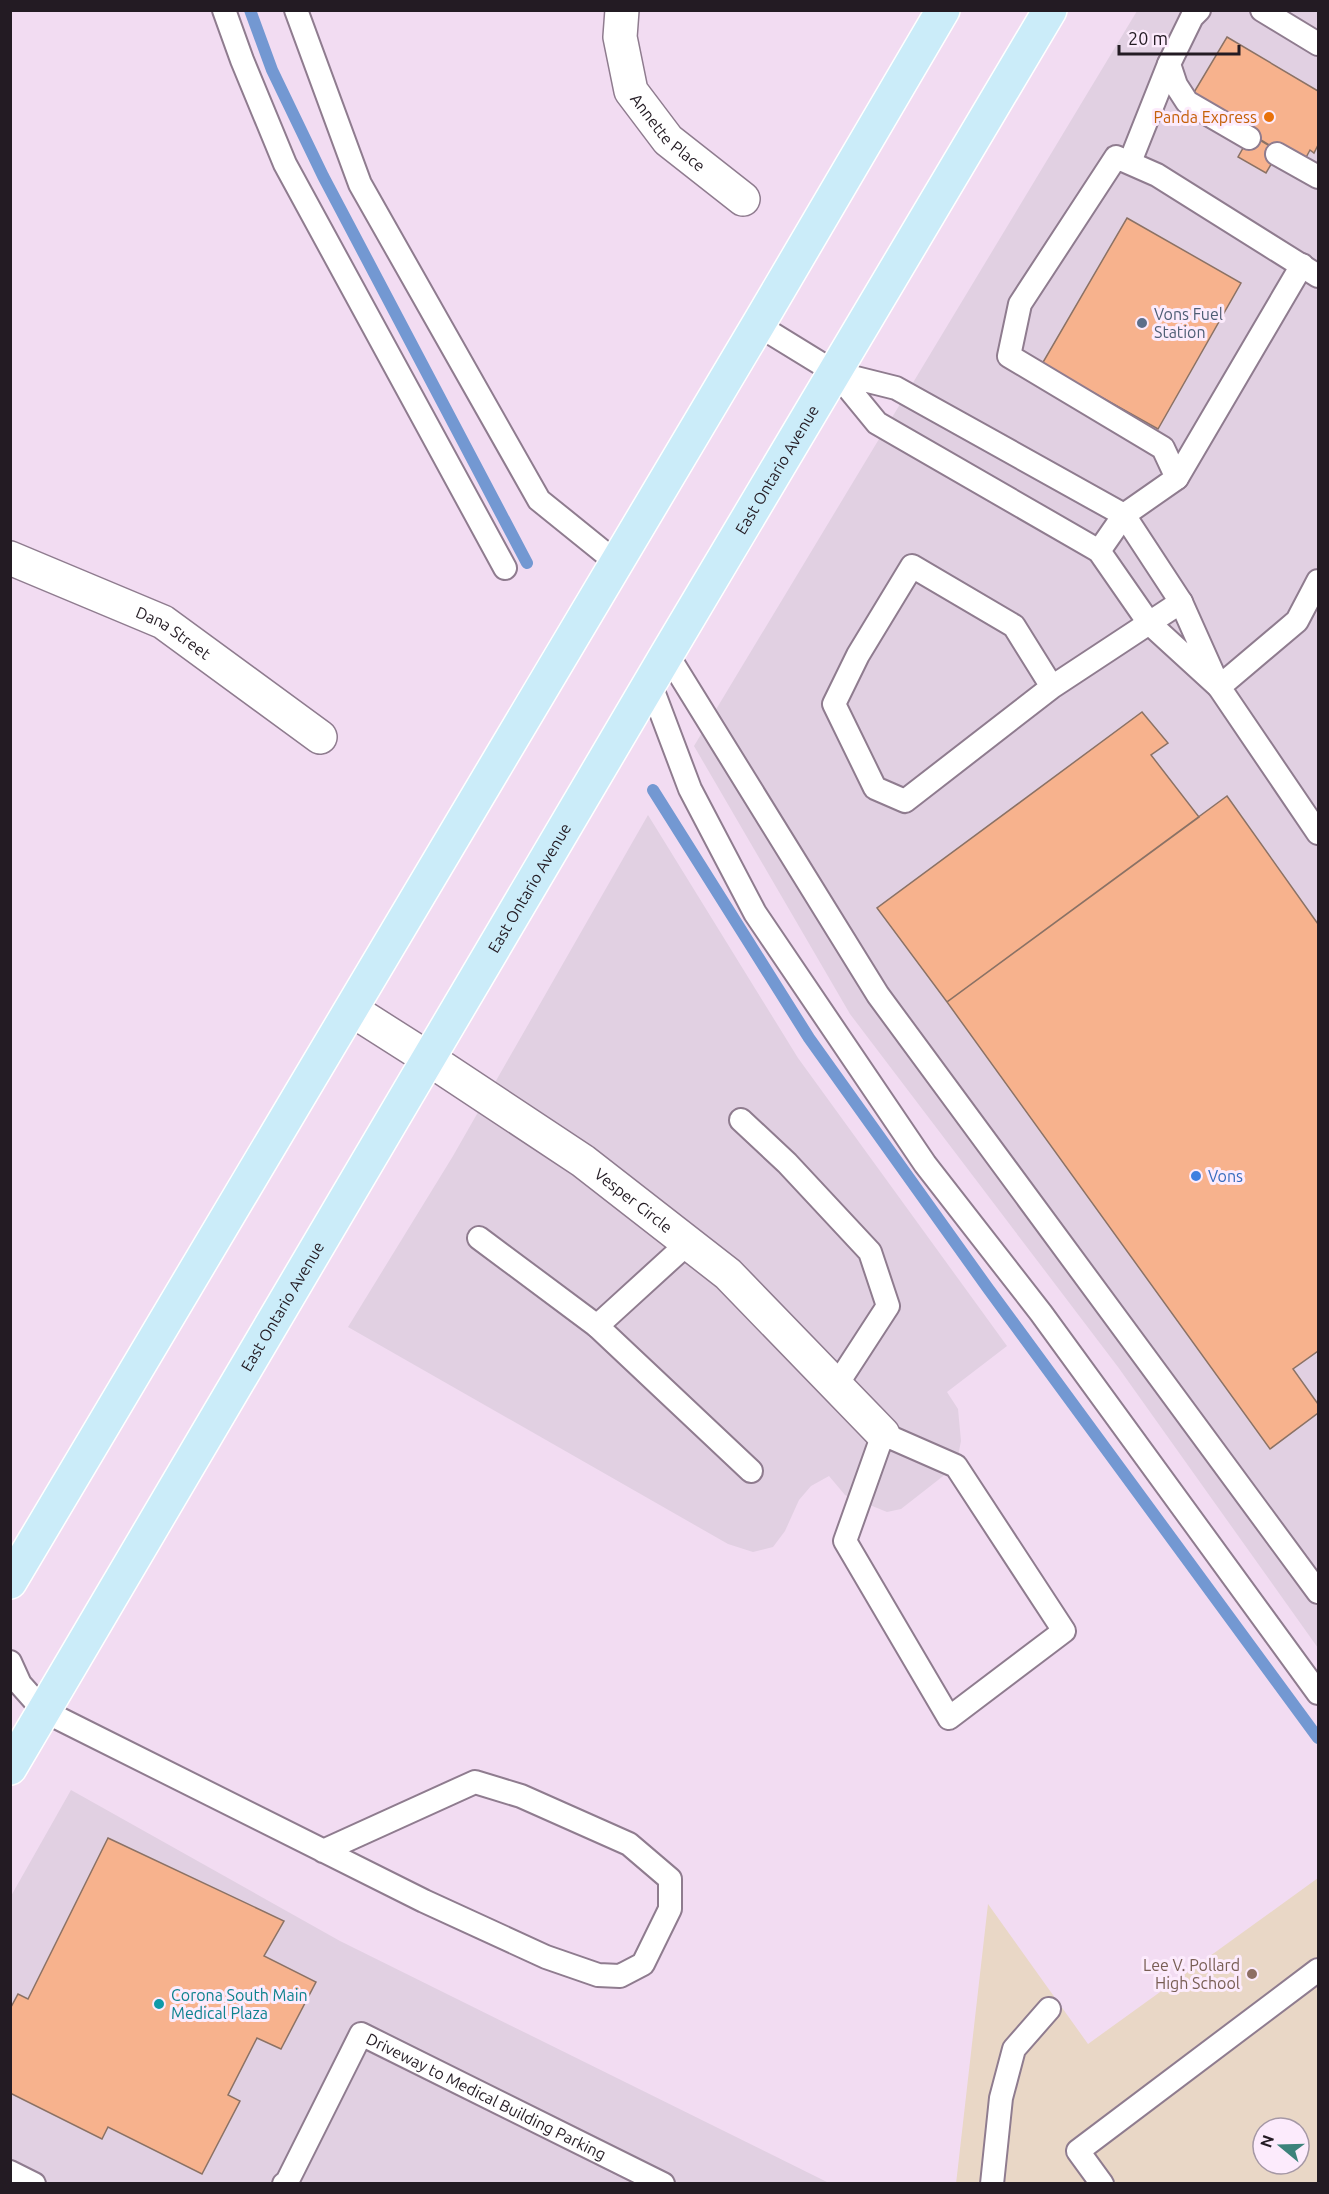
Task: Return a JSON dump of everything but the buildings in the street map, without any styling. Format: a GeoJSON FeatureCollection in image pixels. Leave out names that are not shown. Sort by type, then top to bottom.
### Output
{"type":"FeatureCollection","features":[{"type":"Feature","properties":{"kind":"main road"},"geometry":{"type":"LineString","coordinates":[[10,1582],[758,326],[943,10]]}},
{"type":"Feature","properties":{"kind":"main road","name":"East Ontario Avenue"},"geometry":{"type":"LineString","coordinates":[[10,1768],[1050,10]]}},
{"type":"Feature","properties":{"kind":"street","name":"Annette Place"},"geometry":{"type":"LineString","coordinates":[[622,10],[620,37],[631,92],[668,140],[743,199]]}},
{"type":"Feature","properties":{"kind":"street","name":"Dana Street"},"geometry":{"type":"LineString","coordinates":[[10,558],[163,622],[320,737]]}},
{"type":"Feature","properties":{"kind":"street","name":"Vesper Circle"},"geometry":{"type":"LineString","coordinates":[[352,1010],[583,1161],[728,1274],[883,1434]]}},
{"type":"Feature","properties":{"kind":"lane"},"geometry":{"type":"LineString","coordinates":[[224,10],[285,164],[505,568]]}},
{"type":"Feature","properties":{"kind":"lane"},"geometry":{"type":"LineString","coordinates":[[296,10],[360,184],[539,500],[617,563]]}},
{"type":"Feature","properties":{"kind":"lane"},"geometry":{"type":"LineString","coordinates":[[1130,162],[1169,64],[1192,17],[1199,10]]}},
{"type":"Feature","properties":{"kind":"lane"},"geometry":{"type":"LineString","coordinates":[[1262,10],[1318,44]]}},
{"type":"Feature","properties":{"kind":"lane"},"geometry":{"type":"LineString","coordinates":[[1169,64],[1176,85],[1187,102],[1249,138]]}},
{"type":"Feature","properties":{"kind":"lane"},"geometry":{"type":"LineString","coordinates":[[1277,153],[1318,177]]}},
{"type":"Feature","properties":{"kind":"lane"},"geometry":{"type":"LineString","coordinates":[[1099,551],[1124,515],[1178,478],[1310,270],[1156,175],[1116,157],[1020,304],[1009,356],[1163,448],[1178,478]]}},
{"type":"Feature","properties":{"kind":"lane"},"geometry":{"type":"LineString","coordinates":[[758,326],[836,373],[896,388],[1124,515],[1181,602],[1219,687],[1318,833]]}},
{"type":"Feature","properties":{"kind":"lane"},"geometry":{"type":"LineString","coordinates":[[836,373],[877,423],[1099,551],[1149,623],[1219,687]]}},
{"type":"Feature","properties":{"kind":"lane"},"geometry":{"type":"LineString","coordinates":[[1052,687],[1014,626],[912,566],[858,655],[834,704],[875,788],[905,801],[1052,687],[1181,602]]}},
{"type":"Feature","properties":{"kind":"lane"},"geometry":{"type":"LineString","coordinates":[[1219,687],[1297,621],[1318,581]]}},
{"type":"Feature","properties":{"kind":"lane"},"geometry":{"type":"LineString","coordinates":[[667,654],[878,995],[1318,1593]]}},
{"type":"Feature","properties":{"kind":"lane"},"geometry":{"type":"LineString","coordinates":[[650,683],[690,789],[762,923],[925,1164],[1041,1313],[1318,1693]]}},
{"type":"Feature","properties":{"kind":"lane"},"geometry":{"type":"LineString","coordinates":[[741,1120],[788,1163],[870,1252],[888,1306],[836,1386]]}},
{"type":"Feature","properties":{"kind":"lane"},"geometry":{"type":"LineString","coordinates":[[479,1238],[597,1326],[751,1471]]}},
{"type":"Feature","properties":{"kind":"lane"},"geometry":{"type":"LineString","coordinates":[[597,1326],[688,1243]]}},
{"type":"Feature","properties":{"kind":"lane"},"geometry":{"type":"LineString","coordinates":[[883,1434],[956,1466],[1064,1631],[949,1718],[845,1541],[883,1434]]}},
{"type":"Feature","properties":{"kind":"lane"},"geometry":{"type":"LineString","coordinates":[[10,1662],[20,1684],[44,1711],[323,1851],[424,1901],[546,1957],[598,1975],[620,1976],[643,1964],[670,1909],[670,1879],[629,1844],[521,1796],[475,1782],[323,1851]]}},
{"type":"Feature","properties":{"kind":"lane"},"geometry":{"type":"LineString","coordinates":[[1102,2184],[1078,2151],[1318,1970]]}},
{"type":"Feature","properties":{"kind":"lane"},"geometry":{"type":"LineString","coordinates":[[992,2184],[1001,2098],[1014,2049],[1049,2009]]}},
{"type":"Feature","properties":{"kind":"lane","name":"Driveway to Medical Building Parking"},"geometry":{"type":"LineString","coordinates":[[287,2183],[361,2034],[663,2184]]}},
{"type":"Feature","properties":{"kind":"lane"},"geometry":{"type":"LineString","coordinates":[[10,2172],[34,2184]]}},
{"type":"Feature","properties":{"kind":"shaded area"},"geometry":{"type":"Polygon","coordinates":[[[1137,11],[1318,11],[1318,1648],[1118,1367],[850,1014],[694,746],[1137,11]]]}},
{"type":"Feature","properties":{"kind":"shaded area"},"geometry":{"type":"Polygon","coordinates":[[[648,815],[798,1058],[1007,1346],[947,1392],[958,1409],[961,1441],[956,1466],[901,1509],[887,1512],[845,1495],[829,1476],[811,1486],[799,1500],[785,1531],[773,1547],[753,1552],[728,1544],[348,1327],[453,1156],[648,815]]]}},
{"type":"Feature","properties":{"kind":"shaded area"},"geometry":{"type":"Polygon","coordinates":[[[71,1790],[340,1941],[829,2183],[11,2184],[11,1896],[71,1790]]]}},
{"type":"Feature","properties":{"kind":"shaded area","name":"Lee V. Pollard High School"},"geometry":{"type":"Polygon","coordinates":[[[1318,1878],[1318,2183],[956,2184],[988,1904],[1088,2044],[1318,1878]]]}},
{"type":"Feature","properties":{"kind":"waterway"},"geometry":{"type":"LineString","coordinates":[[250,10],[272,70],[323,176],[527,563]]}},
{"type":"Feature","properties":{"kind":"waterway"},"geometry":{"type":"LineString","coordinates":[[653,790],[809,1038],[987,1287],[1318,1738]]}},
{"type":"Feature","properties":{"kind":"place","name":"Panda Express"},"geometry":{"type":"Point","coordinates":[1269,117]}},
{"type":"Feature","properties":{"kind":"place","name":"Vons Fuel Station"},"geometry":{"type":"Point","coordinates":[1142,323]}},
{"type":"Feature","properties":{"kind":"place","name":"Vons"},"geometry":{"type":"Point","coordinates":[1196,1176]}},
{"type":"Feature","properties":{"kind":"place","name":"Lee V. Pollard High School"},"geometry":{"type":"Point","coordinates":[1252,1974]}},
{"type":"Feature","properties":{"kind":"place","name":"Corona South Main Medical Plaza"},"geometry":{"type":"Point","coordinates":[159,2004]}}]}
